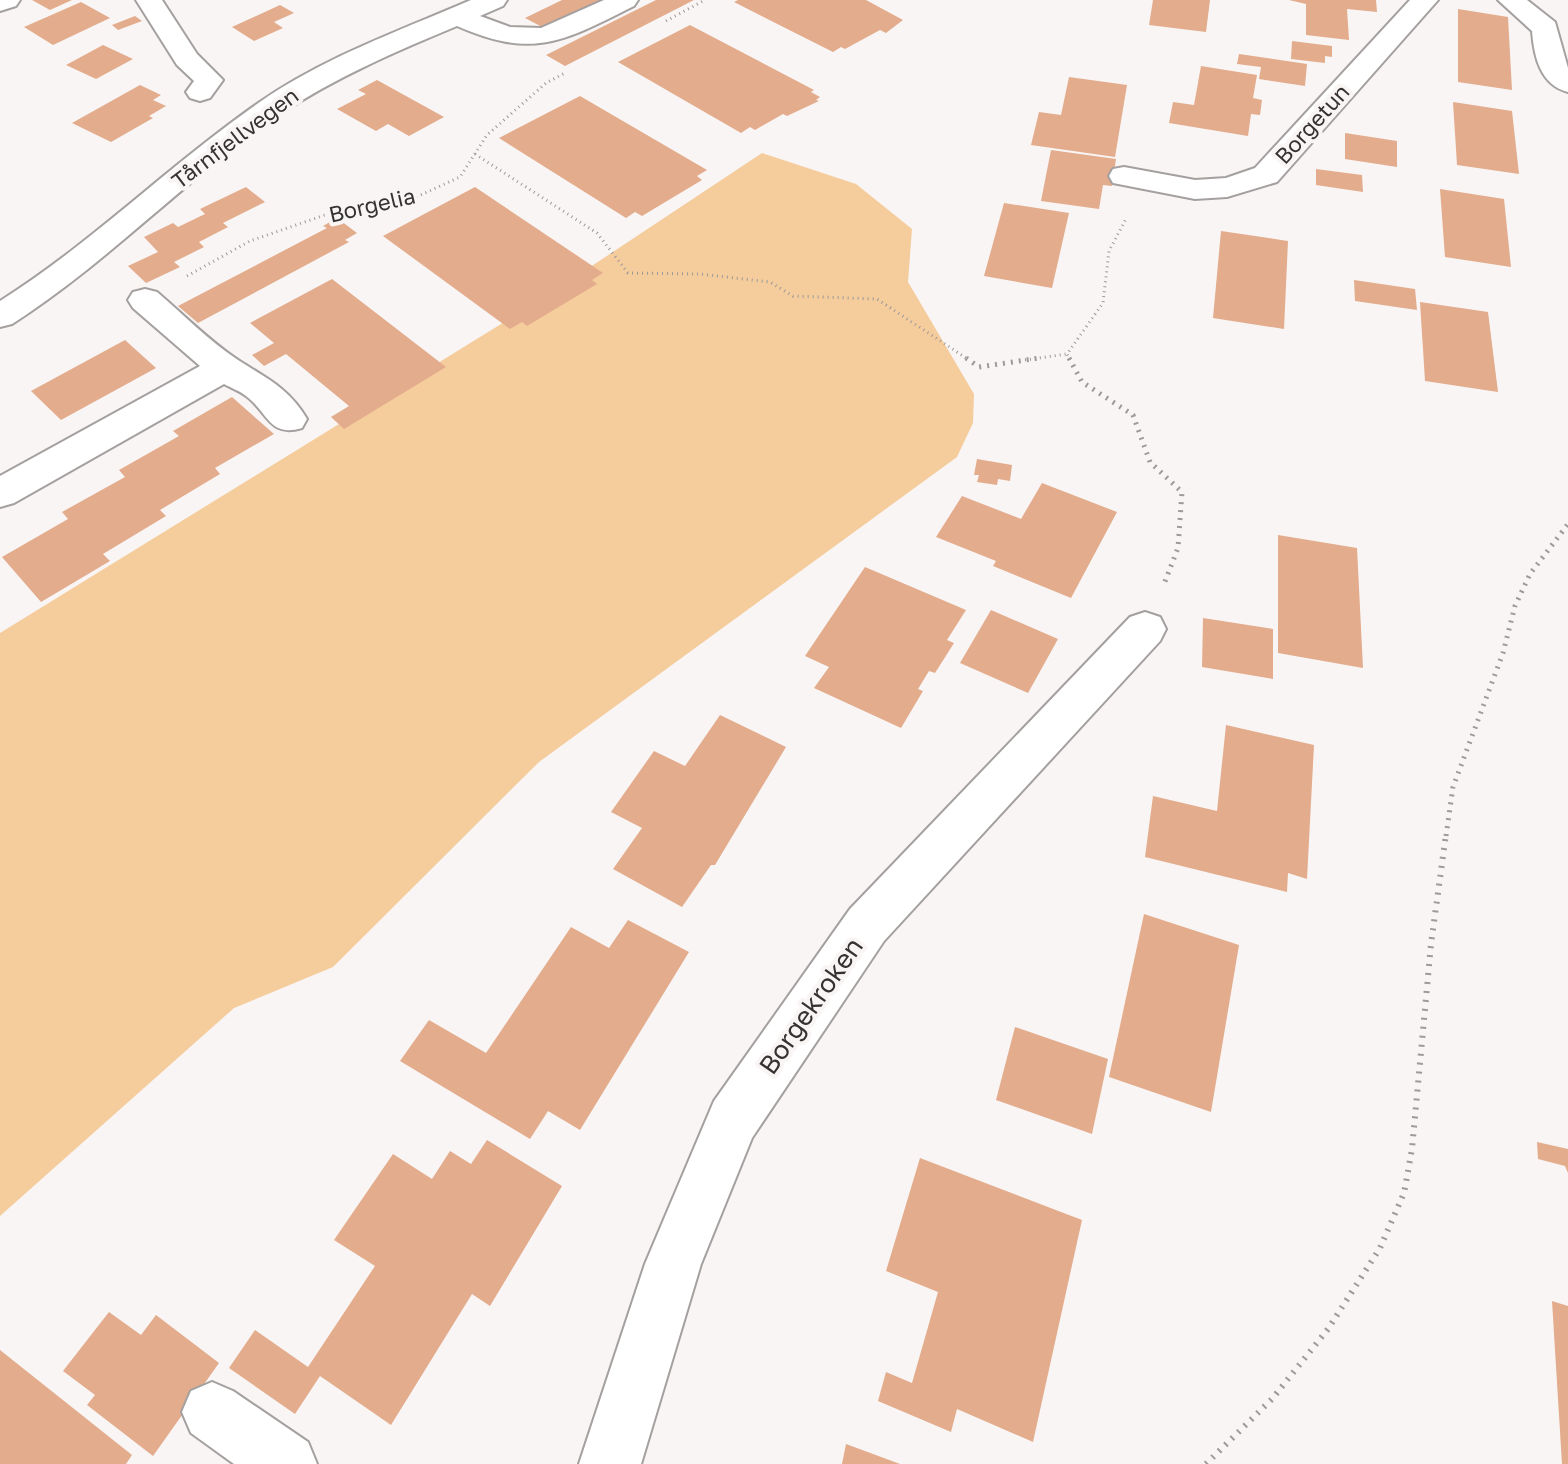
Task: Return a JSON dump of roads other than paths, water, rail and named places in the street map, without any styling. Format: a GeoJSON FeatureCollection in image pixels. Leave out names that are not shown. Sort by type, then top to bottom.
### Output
{"type":"FeatureCollection","features":[{"type":"Feature","properties":{"kind":"street"},"geometry":{"type":"LineString","coordinates":[[0,3],[7,0]]}},
{"type":"Feature","properties":{"kind":"street"},"geometry":{"type":"LineString","coordinates":[[149,0],[187,59],[209,80],[200,92]]}},
{"type":"Feature","properties":{"kind":"street","name":"Tårnfjellvegen"},"geometry":{"type":"LineString","coordinates":[[0,316],[71,269],[190,168],[289,95],[328,74],[494,0]]}},
{"type":"Feature","properties":{"kind":"street"},"geometry":{"type":"LineString","coordinates":[[457,16],[492,33],[537,39],[625,0]]}},
{"type":"Feature","properties":{"kind":"street","name":"Borgetun"},"geometry":{"type":"LineString","coordinates":[[1136,179],[1208,192],[1237,187],[1266,175],[1425,0]]}},
{"type":"Feature","properties":{"kind":"street"},"geometry":{"type":"LineString","coordinates":[[1511,0],[1545,28],[1552,69],[1568,83]]}},
{"type":"Feature","properties":{"kind":"street"},"geometry":{"type":"LineString","coordinates":[[145,300],[224,368],[260,388],[289,419]]}},
{"type":"Feature","properties":{"kind":"street"},"geometry":{"type":"LineString","coordinates":[[0,493],[224,368]]}},
{"type":"Feature","properties":{"kind":"street","name":"Borgekroken"},"geometry":{"type":"LineString","coordinates":[[610,1464],[673,1264],[733,1120],[867,925],[1145,629]]}},
{"type":"Feature","properties":{"kind":"street"},"geometry":{"type":"LineString","coordinates":[[212,1412],[286,1464]]}}]}
